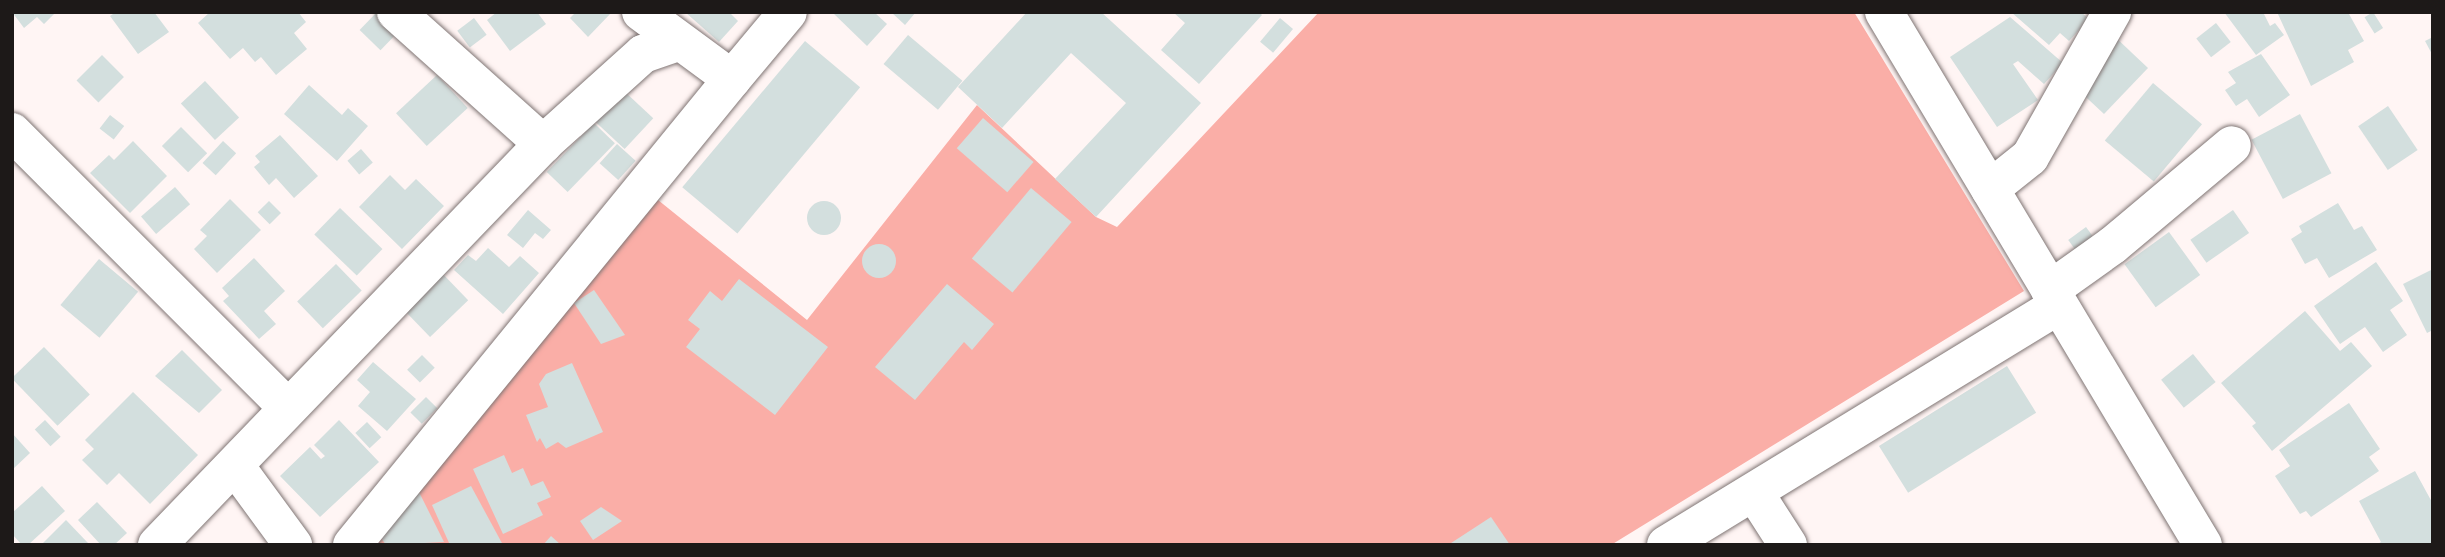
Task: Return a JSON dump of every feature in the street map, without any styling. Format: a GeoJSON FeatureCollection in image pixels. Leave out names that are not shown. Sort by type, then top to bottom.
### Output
{"type":"FeatureCollection","features":[{"type":"Feature","properties":{"kind":"street"},"geometry":{"type":"LineString","coordinates":[[396,12],[543,144]]}},
{"type":"Feature","properties":{"kind":"street"},"geometry":{"type":"LineString","coordinates":[[641,12],[677,42],[692,48],[732,79]]}},
{"type":"Feature","properties":{"kind":"street"},"geometry":{"type":"LineString","coordinates":[[352,545],[788,12]]}},
{"type":"Feature","properties":{"kind":"street"},"geometry":{"type":"LineString","coordinates":[[1884,12],[2203,545]]}},
{"type":"Feature","properties":{"kind":"street"},"geometry":{"type":"LineString","coordinates":[[1990,189],[2030,157],[2112,12]]}},
{"type":"Feature","properties":{"kind":"street"},"geometry":{"type":"LineString","coordinates":[[158,545],[236,467],[288,407],[543,144],[643,54],[677,42]]}},
{"type":"Feature","properties":{"kind":"street"},"geometry":{"type":"LineString","coordinates":[[12,131],[288,407]]}},
{"type":"Feature","properties":{"kind":"street"},"geometry":{"type":"LineString","coordinates":[[1666,545],[1754,492],[2054,297],[2232,145]]}},
{"type":"Feature","properties":{"kind":"street"},"geometry":{"type":"LineString","coordinates":[[236,467],[293,545]]}},
{"type":"Feature","properties":{"kind":"street"},"geometry":{"type":"LineString","coordinates":[[1754,492],[1788,545]]}},
{"type":"Feature","properties":{"kind":"shaded area"},"geometry":{"type":"Polygon","coordinates":[[[1319,12],[1854,12],[2024,291],[1611,545],[376,545],[658,200],[807,320],[977,105],[1096,217],[1117,227],[1319,12]]]}},
{"type":"Feature","properties":{"kind":"building"},"geometry":{"type":"Polygon","coordinates":[[[12,12],[56,12],[44,24],[37,17],[24,28],[12,12]]]}},
{"type":"Feature","properties":{"kind":"building"},"geometry":{"type":"Polygon","coordinates":[[[116,12],[154,12],[169,32],[138,54],[110,16],[116,12]]]}},
{"type":"Feature","properties":{"kind":"building"},"geometry":{"type":"Polygon","coordinates":[[[210,12],[298,12],[306,22],[294,33],[307,49],[276,75],[261,57],[255,62],[243,48],[230,59],[198,23],[210,12]]]}},
{"type":"Feature","properties":{"kind":"building"},"geometry":{"type":"Polygon","coordinates":[[[377,12],[398,32],[380,50],[360,30],[377,12]]]}},
{"type":"Feature","properties":{"kind":"building"},"geometry":{"type":"Polygon","coordinates":[[[497,12],[537,12],[546,24],[510,51],[487,20],[497,12]]]}},
{"type":"Feature","properties":{"kind":"building"},"geometry":{"type":"Polygon","coordinates":[[[576,12],[612,12],[588,37],[570,18],[576,12]]]}},
{"type":"Feature","properties":{"kind":"building"},"geometry":{"type":"Polygon","coordinates":[[[685,12],[729,12],[738,21],[719,42],[685,12]]]}},
{"type":"Feature","properties":{"kind":"building"},"geometry":{"type":"Polygon","coordinates":[[[832,12],[874,12],[887,24],[867,46],[832,12]]]}},
{"type":"Feature","properties":{"kind":"building"},"geometry":{"type":"Polygon","coordinates":[[[891,12],[916,12],[905,25],[891,12]]]}},
{"type":"Feature","properties":{"kind":"building"},"geometry":{"type":"Polygon","coordinates":[[[1027,12],[1101,12],[1201,103],[1096,217],[1055,179],[1126,103],[1071,53],[1002,128],[958,87],[1027,12]]]}},
{"type":"Feature","properties":{"kind":"building"},"geometry":{"type":"Polygon","coordinates":[[[1173,12],[1259,12],[1262,15],[1199,84],[1161,50],[1185,23],[1173,12]]]}},
{"type":"Feature","properties":{"kind":"building"},"geometry":{"type":"Polygon","coordinates":[[[2011,12],[2081,12],[2089,19],[2069,41],[2060,33],[2049,45],[2011,12]]]}},
{"type":"Feature","properties":{"kind":"building"},"geometry":{"type":"Polygon","coordinates":[[[2224,12],[2263,12],[2270,26],[2275,23],[2284,35],[2256,55],[2224,12]]]}},
{"type":"Feature","properties":{"kind":"building"},"geometry":{"type":"Polygon","coordinates":[[[2277,12],[2353,12],[2349,14],[2364,41],[2348,50],[2354,62],[2311,86],[2277,12]]]}},
{"type":"Feature","properties":{"kind":"building"},"geometry":{"type":"Polygon","coordinates":[[[2373,12],[2383,28],[2375,33],[2365,17],[2373,12]]]}},
{"type":"Feature","properties":{"kind":"building"},"geometry":{"type":"Polygon","coordinates":[[[2010,17],[2063,63],[2044,84],[2018,61],[2013,64],[2038,100],[1997,127],[1950,57],[2010,17]]]}},
{"type":"Feature","properties":{"kind":"building"},"geometry":{"type":"Polygon","coordinates":[[[474,18],[487,35],[470,47],[457,31],[474,18]]]}},
{"type":"Feature","properties":{"kind":"building"},"geometry":{"type":"Polygon","coordinates":[[[1280,18],[1293,29],[1273,53],[1260,42],[1280,18]]]}},
{"type":"Feature","properties":{"kind":"building"},"geometry":{"type":"Polygon","coordinates":[[[2216,23],[2231,42],[2211,57],[2196,38],[2216,23]]]}},
{"type":"Feature","properties":{"kind":"building"},"geometry":{"type":"Polygon","coordinates":[[[908,35],[962,81],[938,110],[884,64],[908,35]]]}},
{"type":"Feature","properties":{"kind":"building"},"geometry":{"type":"Polygon","coordinates":[[[2113,35],[2148,68],[2104,114],[2074,86],[2113,35]]]}},
{"type":"Feature","properties":{"kind":"building"},"geometry":{"type":"Polygon","coordinates":[[[2433,37],[2433,56],[2425,41],[2433,37]]]}},
{"type":"Feature","properties":{"kind":"building"},"geometry":{"type":"Polygon","coordinates":[[[805,41],[860,87],[737,234],[682,187],[805,41]]]}},
{"type":"Feature","properties":{"kind":"building"},"geometry":{"type":"Polygon","coordinates":[[[2261,54],[2290,95],[2259,117],[2247,99],[2236,106],[2225,90],[2236,83],[2228,72],[2261,54]]]}},
{"type":"Feature","properties":{"kind":"building"},"geometry":{"type":"Polygon","coordinates":[[[102,55],[124,77],[98,102],[77,80],[102,55]]]}},
{"type":"Feature","properties":{"kind":"building"},"geometry":{"type":"Polygon","coordinates":[[[437,75],[468,108],[427,146],[396,113],[437,75]]]}},
{"type":"Feature","properties":{"kind":"building"},"geometry":{"type":"Polygon","coordinates":[[[205,81],[239,118],[215,140],[181,104],[205,81]]]}},
{"type":"Feature","properties":{"kind":"building"},"geometry":{"type":"Polygon","coordinates":[[[2153,83],[2202,124],[2154,182],[2105,140],[2153,83]]]}},
{"type":"Feature","properties":{"kind":"building"},"geometry":{"type":"Polygon","coordinates":[[[309,85],[342,115],[348,108],[368,126],[337,161],[284,114],[309,85]]]}},
{"type":"Feature","properties":{"kind":"building"},"geometry":{"type":"Polygon","coordinates":[[[624,91],[653,118],[625,149],[595,122],[624,91]]]}},
{"type":"Feature","properties":{"kind":"building"},"geometry":{"type":"Polygon","coordinates":[[[2388,106],[2418,150],[2388,170],[2358,126],[2388,106]]]}},
{"type":"Feature","properties":{"kind":"building"},"geometry":{"type":"Polygon","coordinates":[[[2300,114],[2331,173],[2283,199],[2251,140],[2300,114]]]}},
{"type":"Feature","properties":{"kind":"building"},"geometry":{"type":"Polygon","coordinates":[[[110,115],[124,126],[114,139],[100,128],[110,115]]]}},
{"type":"Feature","properties":{"kind":"building"},"geometry":{"type":"Polygon","coordinates":[[[983,118],[1034,162],[1007,192],[957,148],[983,118]]]}},
{"type":"Feature","properties":{"kind":"building"},"geometry":{"type":"Polygon","coordinates":[[[594,123],[615,143],[568,192],[547,172],[594,123]]]}},
{"type":"Feature","properties":{"kind":"building"},"geometry":{"type":"Polygon","coordinates":[[[181,127],[207,153],[188,172],[162,146],[181,127]]]}},
{"type":"Feature","properties":{"kind":"building"},"geometry":{"type":"Polygon","coordinates":[[[280,135],[318,176],[294,198],[276,178],[269,185],[254,167],[260,162],[255,156],[280,135]]]}},
{"type":"Feature","properties":{"kind":"building"},"geometry":{"type":"Polygon","coordinates":[[[133,141],[167,176],[130,213],[90,173],[109,155],[114,160],[133,141]]]}},
{"type":"Feature","properties":{"kind":"building"},"geometry":{"type":"Polygon","coordinates":[[[223,141],[236,153],[216,175],[203,163],[223,141]]]}},
{"type":"Feature","properties":{"kind":"building"},"geometry":{"type":"Polygon","coordinates":[[[617,144],[636,161],[618,180],[600,163],[617,144]]]}},
{"type":"Feature","properties":{"kind":"building"},"geometry":{"type":"Polygon","coordinates":[[[361,149],[373,163],[359,174],[347,161],[361,149]]]}},
{"type":"Feature","properties":{"kind":"building"},"geometry":{"type":"Polygon","coordinates":[[[390,175],[405,190],[416,179],[444,206],[402,249],[359,207],[390,175]]]}},
{"type":"Feature","properties":{"kind":"building"},"geometry":{"type":"Polygon","coordinates":[[[175,187],[190,204],[156,234],[141,217],[175,187]]]}},
{"type":"Feature","properties":{"kind":"building"},"geometry":{"type":"Polygon","coordinates":[[[1031,188],[1072,222],[1012,293],[972,258],[1031,188]]]}},
{"type":"Feature","properties":{"kind":"building"},"geometry":{"type":"Polygon","coordinates":[[[230,199],[261,230],[217,273],[194,249],[207,236],[200,230],[230,199]]]}},
{"type":"Feature","properties":{"kind":"building"},"geometry":{"type":"Polygon","coordinates":[[[269,201],[281,213],[270,224],[258,212],[269,201]]]}},
{"type":"Feature","properties":{"kind":"building"},"geometry":{"type":"Polygon","coordinates":[[[824,201],[836,206],[841,218],[836,230],[824,235],[812,230],[807,218],[812,206],[824,201]]]}},
{"type":"Feature","properties":{"kind":"building"},"geometry":{"type":"Polygon","coordinates":[[[2338,203],[2354,230],[2362,226],[2377,250],[2329,278],[2317,258],[2305,264],[2291,239],[2302,232],[2299,226],[2338,203]]]}},
{"type":"Feature","properties":{"kind":"building"},"geometry":{"type":"Polygon","coordinates":[[[340,208],[382,249],[357,276],[314,235],[340,208]]]}},
{"type":"Feature","properties":{"kind":"building"},"geometry":{"type":"Polygon","coordinates":[[[528,210],[551,230],[543,239],[535,233],[523,248],[507,235],[528,210]]]}},
{"type":"Feature","properties":{"kind":"building"},"geometry":{"type":"Polygon","coordinates":[[[2233,210],[2249,233],[2206,263],[2190,240],[2233,210]]]}},
{"type":"Feature","properties":{"kind":"building"},"geometry":{"type":"Polygon","coordinates":[[[2086,227],[2097,242],[2079,255],[2068,240],[2086,227]]]}},
{"type":"Feature","properties":{"kind":"building"},"geometry":{"type":"Polygon","coordinates":[[[2169,232],[2200,275],[2156,307],[2125,264],[2169,232]]]}},
{"type":"Feature","properties":{"kind":"building"},"geometry":{"type":"Polygon","coordinates":[[[879,244],[891,249],[896,261],[891,273],[879,278],[867,273],[862,261],[867,249],[879,244]]]}},
{"type":"Feature","properties":{"kind":"building"},"geometry":{"type":"Polygon","coordinates":[[[488,248],[509,267],[520,256],[539,273],[503,314],[454,270],[468,255],[476,261],[488,248]]]}},
{"type":"Feature","properties":{"kind":"building"},"geometry":{"type":"Polygon","coordinates":[[[254,258],[285,291],[264,311],[276,324],[259,339],[223,301],[229,296],[222,288],[254,258]]]}},
{"type":"Feature","properties":{"kind":"building"},"geometry":{"type":"Polygon","coordinates":[[[99,259],[138,292],[100,338],[60,305],[99,259]]]}},
{"type":"Feature","properties":{"kind":"building"},"geometry":{"type":"Polygon","coordinates":[[[2376,262],[2403,301],[2390,310],[2407,335],[2383,352],[2365,327],[2340,344],[2314,306],[2376,262]]]}},
{"type":"Feature","properties":{"kind":"building"},"geometry":{"type":"Polygon","coordinates":[[[336,264],[362,291],[323,328],[297,302],[336,264]]]}},
{"type":"Feature","properties":{"kind":"building"},"geometry":{"type":"Polygon","coordinates":[[[2433,269],[2433,330],[2427,333],[2403,284],[2433,269]]]}},
{"type":"Feature","properties":{"kind":"building"},"geometry":{"type":"Polygon","coordinates":[[[439,270],[468,300],[430,337],[401,307],[439,270]]]}},
{"type":"Feature","properties":{"kind":"building"},"geometry":{"type":"Polygon","coordinates":[[[739,279],[828,347],[775,415],[686,347],[700,329],[688,320],[710,291],[722,301],[739,279]]]}},
{"type":"Feature","properties":{"kind":"building"},"geometry":{"type":"Polygon","coordinates":[[[947,284],[994,324],[972,350],[964,342],[915,400],[875,367],[947,284]]]}},
{"type":"Feature","properties":{"kind":"building"},"geometry":{"type":"Polygon","coordinates":[[[594,290],[625,335],[601,344],[574,303],[594,290]]]}},
{"type":"Feature","properties":{"kind":"building"},"geometry":{"type":"Polygon","coordinates":[[[2305,311],[2340,351],[2351,342],[2372,366],[2272,451],[2252,426],[2256,423],[2221,383],[2305,311]]]}},
{"type":"Feature","properties":{"kind":"building"},"geometry":{"type":"Polygon","coordinates":[[[44,347],[90,394],[57,426],[12,379],[44,347]]]}},
{"type":"Feature","properties":{"kind":"building"},"geometry":{"type":"Polygon","coordinates":[[[182,350],[222,390],[199,413],[155,376],[182,350]]]}},
{"type":"Feature","properties":{"kind":"building"},"geometry":{"type":"Polygon","coordinates":[[[2193,354],[2216,382],[2184,408],[2161,380],[2193,354]]]}},
{"type":"Feature","properties":{"kind":"building"},"geometry":{"type":"Polygon","coordinates":[[[422,355],[435,368],[420,383],[407,370],[422,355]]]}},
{"type":"Feature","properties":{"kind":"building"},"geometry":{"type":"Polygon","coordinates":[[[373,362],[416,399],[387,431],[358,406],[370,392],[357,380],[373,362]]]}},
{"type":"Feature","properties":{"kind":"building"},"geometry":{"type":"Polygon","coordinates":[[[572,363],[603,432],[566,448],[558,442],[546,449],[540,438],[537,442],[526,415],[548,407],[539,384],[546,374],[572,363]]]}},
{"type":"Feature","properties":{"kind":"building"},"geometry":{"type":"Polygon","coordinates":[[[2007,366],[2036,413],[1908,493],[1879,446],[2007,366]]]}},
{"type":"Feature","properties":{"kind":"building"},"geometry":{"type":"Polygon","coordinates":[[[133,392],[198,455],[150,504],[119,473],[107,485],[82,460],[94,449],[85,440],[133,392]]]}},
{"type":"Feature","properties":{"kind":"building"},"geometry":{"type":"Polygon","coordinates":[[[426,397],[437,408],[422,424],[410,413],[426,397]]]}},
{"type":"Feature","properties":{"kind":"building"},"geometry":{"type":"Polygon","coordinates":[[[2349,403],[2380,449],[2369,457],[2379,471],[2311,517],[2306,511],[2300,514],[2275,476],[2290,466],[2279,450],[2349,403]]]}},
{"type":"Feature","properties":{"kind":"building"},"geometry":{"type":"Polygon","coordinates":[[[45,420],[61,437],[50,446],[35,430],[45,420]]]}},
{"type":"Feature","properties":{"kind":"building"},"geometry":{"type":"Polygon","coordinates":[[[339,420],[379,462],[320,517],[280,476],[310,447],[321,459],[325,456],[314,445],[339,420]]]}},
{"type":"Feature","properties":{"kind":"building"},"geometry":{"type":"Polygon","coordinates":[[[367,422],[381,437],[370,448],[355,433],[367,422]]]}},
{"type":"Feature","properties":{"kind":"building"},"geometry":{"type":"Polygon","coordinates":[[[12,433],[30,453],[12,470],[12,433]]]}},
{"type":"Feature","properties":{"kind":"building"},"geometry":{"type":"Polygon","coordinates":[[[504,455],[512,473],[523,468],[531,486],[543,481],[551,497],[537,503],[543,515],[503,534],[473,469],[504,455]]]}},
{"type":"Feature","properties":{"kind":"building"},"geometry":{"type":"Polygon","coordinates":[[[2415,471],[2433,504],[2433,545],[2376,545],[2381,542],[2359,501],[2415,471]]]}},
{"type":"Feature","properties":{"kind":"building"},"geometry":{"type":"Polygon","coordinates":[[[42,486],[65,511],[28,545],[22,545],[12,534],[12,513],[42,486]]]}},
{"type":"Feature","properties":{"kind":"building"},"geometry":{"type":"Polygon","coordinates":[[[471,486],[503,545],[450,545],[432,505],[471,486]]]}},
{"type":"Feature","properties":{"kind":"building"},"geometry":{"type":"Polygon","coordinates":[[[419,492],[444,542],[386,545],[381,538],[419,492]]]}},
{"type":"Feature","properties":{"kind":"building"},"geometry":{"type":"Polygon","coordinates":[[[97,502],[127,533],[114,545],[101,545],[78,520],[97,502]]]}},
{"type":"Feature","properties":{"kind":"building"},"geometry":{"type":"Polygon","coordinates":[[[601,507],[622,521],[593,540],[580,521],[601,507]]]}},
{"type":"Feature","properties":{"kind":"building"},"geometry":{"type":"Polygon","coordinates":[[[1491,517],[1510,545],[1448,545],[1491,517]]]}},
{"type":"Feature","properties":{"kind":"building"},"geometry":{"type":"Polygon","coordinates":[[[66,520],[88,543],[41,545],[66,520]]]}},
{"type":"Feature","properties":{"kind":"building"},"geometry":{"type":"Polygon","coordinates":[[[551,536],[561,545],[543,545],[551,536]]]}}]}
